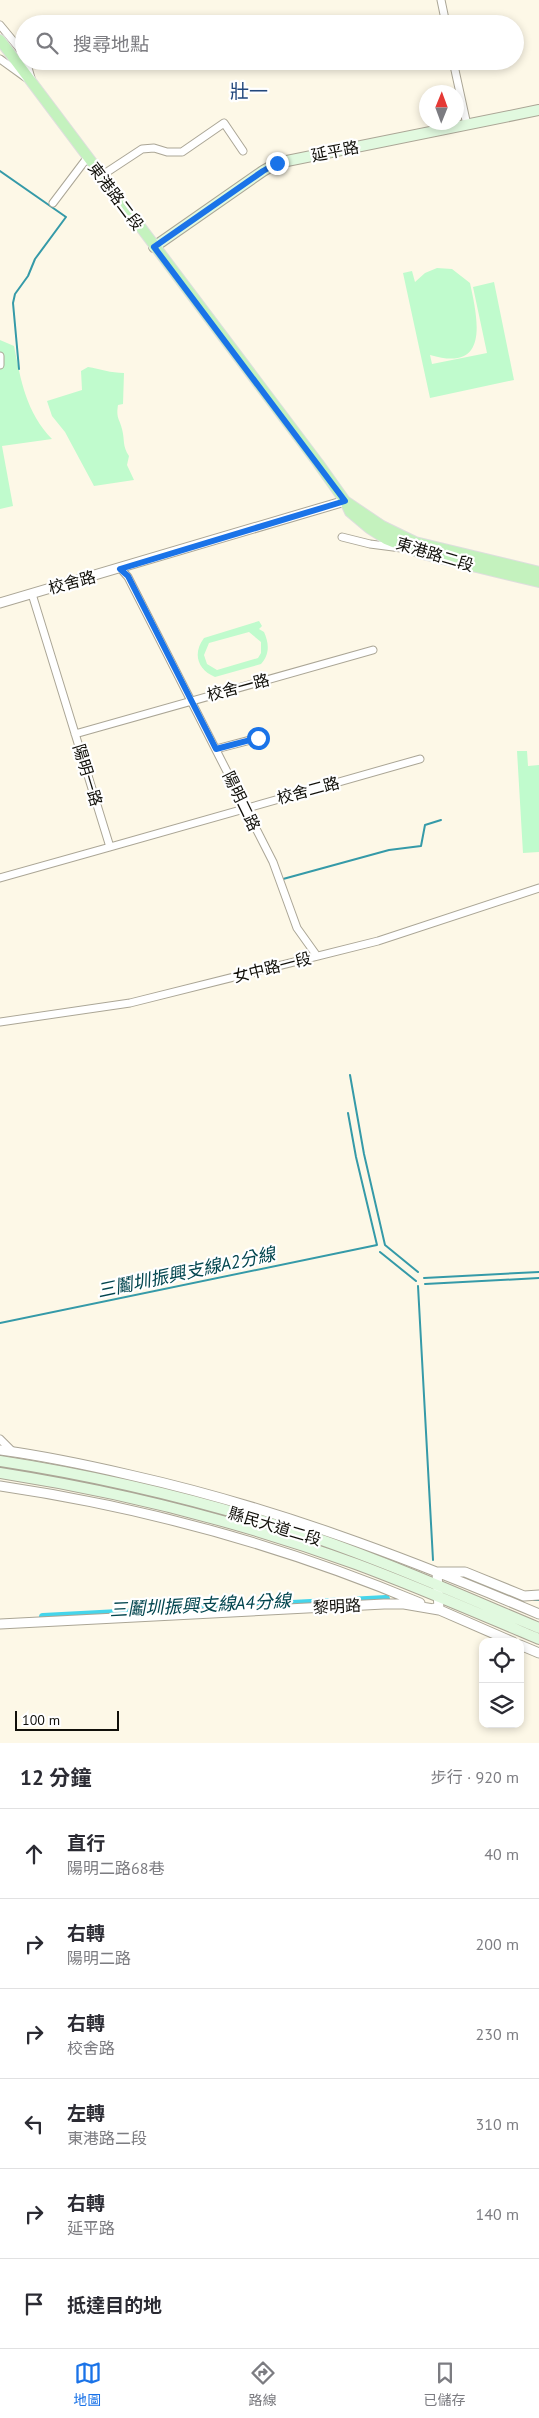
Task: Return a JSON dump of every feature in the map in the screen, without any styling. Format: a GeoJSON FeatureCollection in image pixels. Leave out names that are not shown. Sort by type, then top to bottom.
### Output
{"type":"FeatureCollection","features":[{"type":"Feature","properties":{"kind":"main road"},"geometry":{"type":"LineString","coordinates":[[0,40],[15,59]]}},
{"type":"Feature","properties":{"kind":"main road"},"geometry":{"type":"LineString","coordinates":[[24,70],[32,81]]}},
{"type":"Feature","properties":{"kind":"main road","name":"東港路二段"},"geometry":{"type":"LineString","coordinates":[[32,81],[87,158],[345,501],[350,512],[369,528],[408,548],[539,582]]}},
{"type":"Feature","properties":{"kind":"main road","name":"延平路"},"geometry":{"type":"LineString","coordinates":[[154,247],[277,163],[539,110]]}},
{"type":"Feature","properties":{"kind":"main road","name":"東港路二段"},"geometry":{"type":"LineString","coordinates":[[345,501],[382,526],[415,542],[539,572]]}},
{"type":"Feature","properties":{"kind":"main road","name":"縣民大道二段"},"geometry":{"type":"LineString","coordinates":[[0,1461],[40,1467],[174,1496],[304,1534],[438,1585],[539,1628]]}},
{"type":"Feature","properties":{"kind":"main road","name":"縣民大道二段"},"geometry":{"type":"LineString","coordinates":[[0,1473],[157,1505],[270,1535],[356,1564],[539,1639]]}},
{"type":"Feature","properties":{"kind":"street"},"geometry":{"type":"LineString","coordinates":[[441,0],[444,15]]}},
{"type":"Feature","properties":{"kind":"street"},"geometry":{"type":"LineString","coordinates":[[0,25],[15,43]]}},
{"type":"Feature","properties":{"kind":"street","name":"東港路二段"},"geometry":{"type":"LineString","coordinates":[[0,59],[15,69]]}},
{"type":"Feature","properties":{"kind":"street","name":"東港路二段"},"geometry":{"type":"LineString","coordinates":[[16,70],[32,81]]}},
{"type":"Feature","properties":{"kind":"street","name":"東港路二段"},"geometry":{"type":"LineString","coordinates":[[29,70],[32,81]]}},
{"type":"Feature","properties":{"kind":"street"},"geometry":{"type":"LineString","coordinates":[[455,70],[467,125]]}},
{"type":"Feature","properties":{"kind":"street"},"geometry":{"type":"LineString","coordinates":[[101,176],[142,149],[154,148],[167,152],[182,152],[224,122],[243,151]]}},
{"type":"Feature","properties":{"kind":"street"},"geometry":{"type":"LineString","coordinates":[[53,203],[87,158]]}},
{"type":"Feature","properties":{"kind":"street"},"geometry":{"type":"LineString","coordinates":[[0,356],[0,364]]}},
{"type":"Feature","properties":{"kind":"street","name":"校舍路"},"geometry":{"type":"LineString","coordinates":[[0,603],[345,501]]}},
{"type":"Feature","properties":{"kind":"street"},"geometry":{"type":"LineString","coordinates":[[342,537],[370,544],[408,548]]}},
{"type":"Feature","properties":{"kind":"street","name":"陽明二路"},"geometry":{"type":"LineString","coordinates":[[120,569],[128,576],[273,862],[297,928],[317,956]]}},
{"type":"Feature","properties":{"kind":"street","name":"陽明一路"},"geometry":{"type":"LineString","coordinates":[[32,594],[110,847]]}},
{"type":"Feature","properties":{"kind":"street","name":"校舍一路"},"geometry":{"type":"LineString","coordinates":[[75,734],[373,650]]}},
{"type":"Feature","properties":{"kind":"street"},"geometry":{"type":"LineString","coordinates":[[216,749],[258,738]]}},
{"type":"Feature","properties":{"kind":"street","name":"校舍二路"},"geometry":{"type":"LineString","coordinates":[[110,847],[420,759]]}},
{"type":"Feature","properties":{"kind":"street"},"geometry":{"type":"LineString","coordinates":[[0,878],[110,847]]}},
{"type":"Feature","properties":{"kind":"street","name":"女中路一段"},"geometry":{"type":"LineString","coordinates":[[0,1022],[130,1003],[409,931],[539,888]]}},
{"type":"Feature","properties":{"kind":"street"},"geometry":{"type":"LineString","coordinates":[[0,1439],[14,1452]]}},
{"type":"Feature","properties":{"kind":"street","name":"縣民大道二段"},"geometry":{"type":"LineString","coordinates":[[0,1450],[173,1484],[295,1519],[437,1572],[539,1614]]}},
{"type":"Feature","properties":{"kind":"street"},"geometry":{"type":"LineString","coordinates":[[173,1484],[174,1496]]}},
{"type":"Feature","properties":{"kind":"street","name":"縣民大道二段"},"geometry":{"type":"LineString","coordinates":[[0,1486],[102,1504],[221,1534],[389,1590],[505,1638]]}},
{"type":"Feature","properties":{"kind":"street"},"geometry":{"type":"LineString","coordinates":[[439,1610],[437,1572],[465,1572],[524,1596],[539,1595]]}},
{"type":"Feature","properties":{"kind":"street"},"geometry":{"type":"LineString","coordinates":[[384,1604],[392,1598],[389,1590]]}},
{"type":"Feature","properties":{"kind":"street"},"geometry":{"type":"LineString","coordinates":[[524,1596],[524,1608]]}},
{"type":"Feature","properties":{"kind":"street","name":"黎明路"},"geometry":{"type":"LineString","coordinates":[[0,1624],[384,1604],[404,1604],[439,1610]]}},
{"type":"Feature","properties":{"kind":"street"},"geometry":{"type":"LineString","coordinates":[[524,1646],[539,1652]]}},
{"type":"Feature","properties":{"kind":"green space"},"geometry":{"type":"Polygon","coordinates":[[[437,268],[452,269],[470,283],[477,327],[476,340],[471,350],[463,357],[449,359],[430,355],[432,364],[487,353],[473,287],[494,282],[514,380],[430,398],[403,273],[412,271],[415,282],[425,273],[437,268]]]}},
{"type":"Feature","properties":{"kind":"green space"},"geometry":{"type":"Polygon","coordinates":[[[0,340],[14,346],[22,384],[30,407],[43,429],[52,439],[2,446],[13,506],[0,509],[0,340]]]}},
{"type":"Feature","properties":{"kind":"green space"},"geometry":{"type":"Polygon","coordinates":[[[88,367],[124,373],[123,404],[118,405],[118,415],[125,449],[129,456],[127,465],[134,480],[94,486],[65,432],[52,416],[47,401],[82,390],[81,371],[88,367]]]}},
{"type":"Feature","properties":{"kind":"green space"},"geometry":{"type":"Polygon","coordinates":[[[259,621],[262,626],[259,629],[264,632],[268,648],[261,664],[215,677],[204,670],[199,661],[198,650],[204,638],[259,621]],[[249,632],[209,643],[204,655],[207,664],[217,670],[258,658],[261,653],[261,642],[249,632]]]}},
{"type":"Feature","properties":{"kind":"green space"},"geometry":{"type":"Polygon","coordinates":[[[517,751],[527,751],[528,766],[539,765],[539,852],[523,853],[517,751]]]}},
{"type":"Feature","properties":{"kind":"waterway"},"geometry":{"type":"LineString","coordinates":[[0,171],[66,217],[35,259],[28,276],[15,294],[13,303],[19,369]]}},
{"type":"Feature","properties":{"kind":"waterway"},"geometry":{"type":"LineString","coordinates":[[283,879],[389,850],[421,846],[425,825],[441,820]]}},
{"type":"Feature","properties":{"kind":"waterway"},"geometry":{"type":"LineString","coordinates":[[350,1075],[364,1154],[385,1245],[418,1272]]}},
{"type":"Feature","properties":{"kind":"waterway","name":"三鬮圳振興支線A2分線"},"geometry":{"type":"LineString","coordinates":[[0,1323],[377,1245],[356,1157],[348,1113]]}},
{"type":"Feature","properties":{"kind":"waterway","name":"三鬮圳振興支線A2分線"},"geometry":{"type":"LineString","coordinates":[[380,1252],[416,1281]]}},
{"type":"Feature","properties":{"kind":"waterway"},"geometry":{"type":"LineString","coordinates":[[424,1278],[539,1272]]}},
{"type":"Feature","properties":{"kind":"waterway","name":"三鬮圳振興支線A2分線"},"geometry":{"type":"LineString","coordinates":[[425,1284],[539,1278]]}},
{"type":"Feature","properties":{"kind":"waterway"},"geometry":{"type":"LineString","coordinates":[[418,1286],[433,1560]]}},
{"type":"Feature","properties":{"kind":"waterway"},"geometry":{"type":"LineString","coordinates":[[43,1617],[386,1599]]}},
{"type":"Feature","properties":{"kind":"waterway","name":"三鬮圳振興支線A4分線"},"geometry":{"type":"LineString","coordinates":[[534,1600],[539,1600]]}},
{"type":"Feature","properties":{"kind":"district","name":"壯一"},"geometry":{"type":"Point","coordinates":[249,91]}},
{"type":"Feature","properties":{"kind":"route"},"geometry":{"type":"LineString","coordinates":[[258,738],[216,749],[128,576],[120,569],[345,501],[154,247],[277,163]]}}]}
